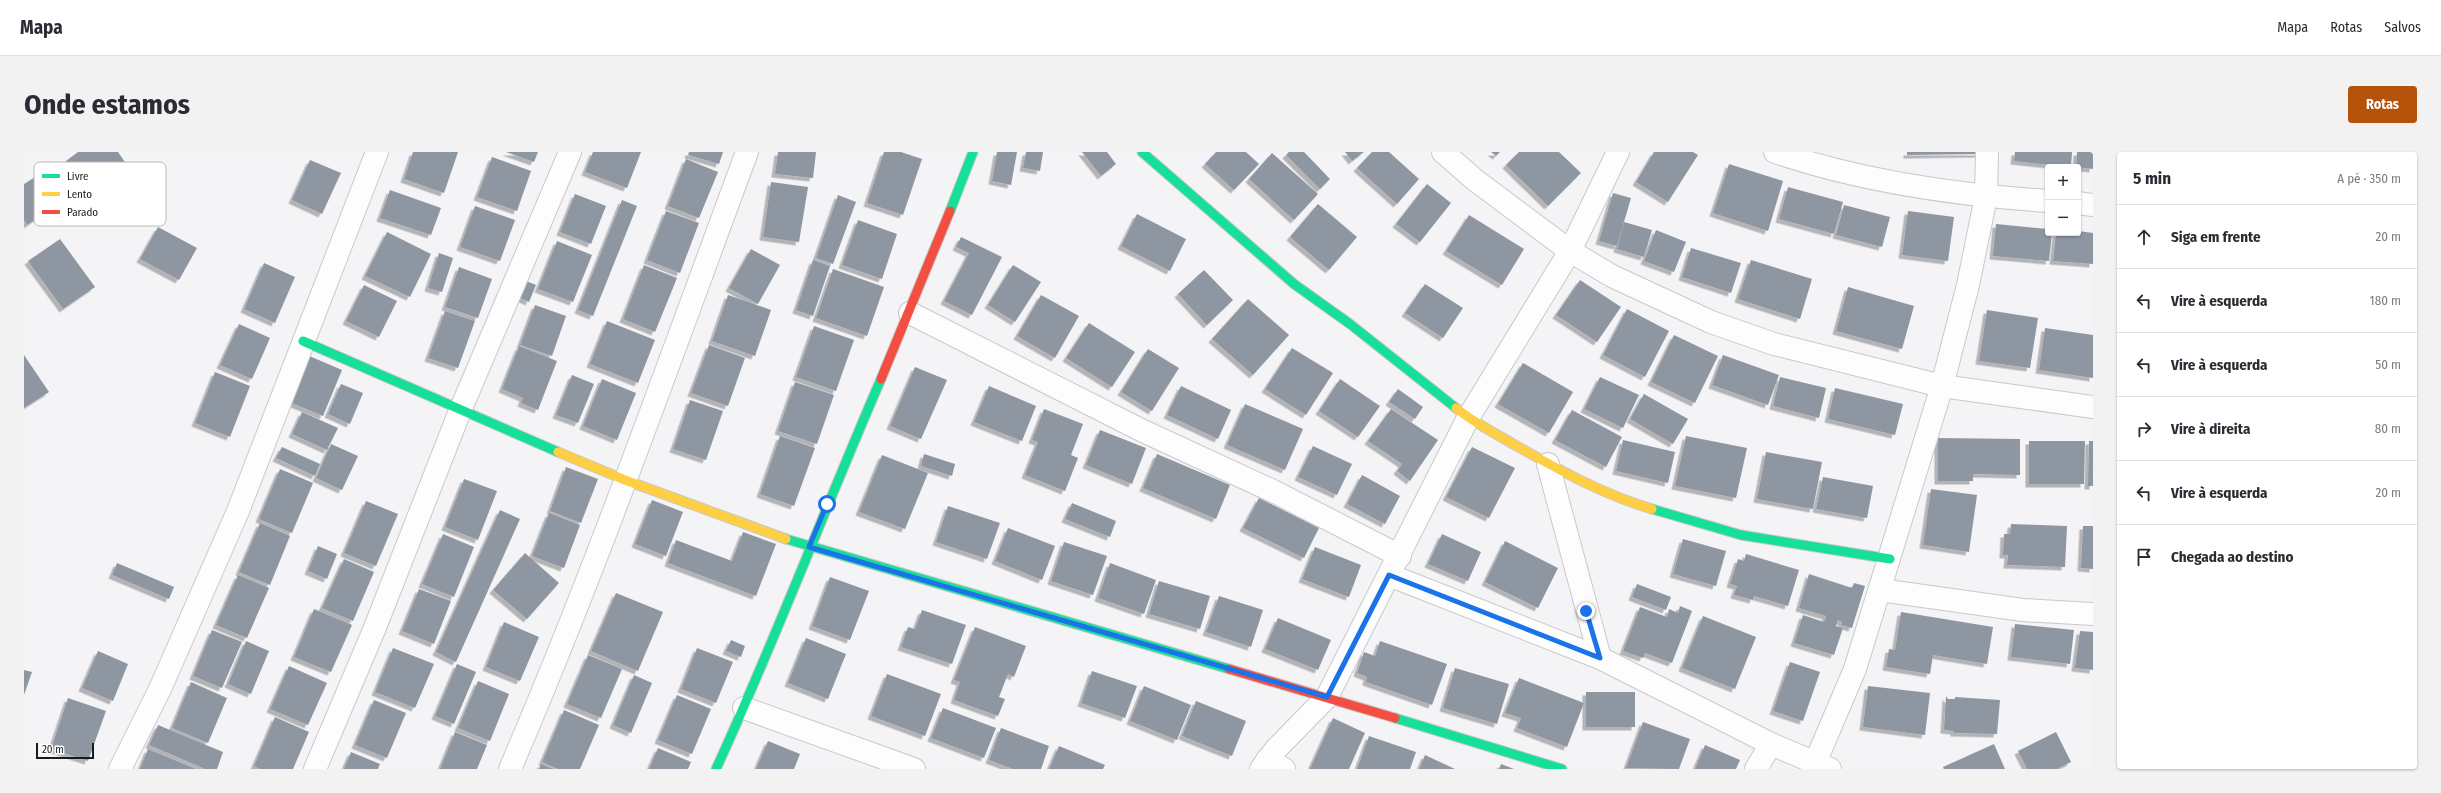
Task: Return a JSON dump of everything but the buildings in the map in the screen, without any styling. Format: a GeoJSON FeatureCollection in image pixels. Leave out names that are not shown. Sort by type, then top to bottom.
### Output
{"type":"FeatureCollection","features":[{"type":"Feature","properties":{"kind":"street"},"geometry":{"type":"LineString","coordinates":[[120,769],[160,689],[238,511],[376,152]]}},
{"type":"Feature","properties":{"kind":"street"},"geometry":{"type":"LineString","coordinates":[[315,769],[374,630],[460,411],[570,152]]}},
{"type":"Feature","properties":{"kind":"street"},"geometry":{"type":"LineString","coordinates":[[510,769],[536,708],[625,480],[746,152]]}},
{"type":"Feature","properties":{"kind":"street"},"geometry":{"type":"LineString","coordinates":[[716,769],[744,708],[809,547],[910,313],[973,152]]}},
{"type":"Feature","properties":{"kind":"street"},"geometry":{"type":"LineString","coordinates":[[1142,152],[1294,284],[1350,324],[1468,418],[1548,464],[1613,497],[1693,522],[1741,534],[1890,559]]}},
{"type":"Feature","properties":{"kind":"street"},"geometry":{"type":"LineString","coordinates":[[1444,152],[1475,180],[1570,251],[1612,276],[1711,322],[1774,344],[1942,386],[2093,407]]}},
{"type":"Feature","properties":{"kind":"street"},"geometry":{"type":"LineString","coordinates":[[1271,766],[1327,697],[1400,556],[1468,418],[1570,251],[1618,152]]}},
{"type":"Feature","properties":{"kind":"street"},"geometry":{"type":"LineString","coordinates":[[1775,152],[1804,162],[1887,182],[1986,197],[2045,201]]}},
{"type":"Feature","properties":{"kind":"street"},"geometry":{"type":"LineString","coordinates":[[1389,575],[1600,658],[1771,744],[1822,766],[1890,559],[1921,448],[1942,386],[1968,285],[1986,197],[1987,152]]}},
{"type":"Feature","properties":{"kind":"street"},"geometry":{"type":"LineString","coordinates":[[2081,204],[2093,205]]}},
{"type":"Feature","properties":{"kind":"street"},"geometry":{"type":"LineString","coordinates":[[910,313],[1141,430],[1275,492],[1400,556]]}},
{"type":"Feature","properties":{"kind":"street"},"geometry":{"type":"LineString","coordinates":[[303,341],[460,411],[625,480],[809,547],[1327,697],[1562,769]]}},
{"type":"Feature","properties":{"kind":"street"},"geometry":{"type":"LineString","coordinates":[[1548,464],[1600,658]]}},
{"type":"Feature","properties":{"kind":"street"},"geometry":{"type":"LineString","coordinates":[[1880,590],[2023,610],[2093,614]]}},
{"type":"Feature","properties":{"kind":"street"},"geometry":{"type":"LineString","coordinates":[[744,708],[914,769]]}},
{"type":"Feature","properties":{"kind":"street"},"geometry":{"type":"LineString","coordinates":[[1756,769],[1771,744]]}},
{"type":"Feature","properties":{"kind":"traffic: fast"},"geometry":{"type":"LineString","coordinates":[[950,211],[973,152]]}},
{"type":"Feature","properties":{"kind":"traffic: fast"},"geometry":{"type":"LineString","coordinates":[[1142,152],[1294,284],[1350,324],[1456,408]]}},
{"type":"Feature","properties":{"kind":"traffic: fast"},"geometry":{"type":"LineString","coordinates":[[303,341],[558,452]]}},
{"type":"Feature","properties":{"kind":"traffic: fast"},"geometry":{"type":"LineString","coordinates":[[716,769],[759,672],[881,379]]}},
{"type":"Feature","properties":{"kind":"traffic: fast"},"geometry":{"type":"LineString","coordinates":[[1652,509],[1741,535],[1890,559]]}},
{"type":"Feature","properties":{"kind":"traffic: fast"},"geometry":{"type":"LineString","coordinates":[[786,539],[1229,669]]}},
{"type":"Feature","properties":{"kind":"traffic: fast"},"geometry":{"type":"LineString","coordinates":[[1395,718],[1562,769]]}},
{"type":"Feature","properties":{"kind":"traffic: slow"},"geometry":{"type":"LineString","coordinates":[[1456,408],[1485,428],[1565,473],[1599,489],[1652,509]]}},
{"type":"Feature","properties":{"kind":"traffic: slow"},"geometry":{"type":"LineString","coordinates":[[558,452],[625,480],[786,539]]}},
{"type":"Feature","properties":{"kind":"traffic: jam"},"geometry":{"type":"LineString","coordinates":[[881,379],[950,211]]}},
{"type":"Feature","properties":{"kind":"traffic: jam"},"geometry":{"type":"LineString","coordinates":[[1229,669],[1395,718]]}},
{"type":"Feature","properties":{"kind":"route"},"geometry":{"type":"LineString","coordinates":[[827,504],[809,547],[1327,697],[1389,575],[1600,658],[1586,611]]}}]}
